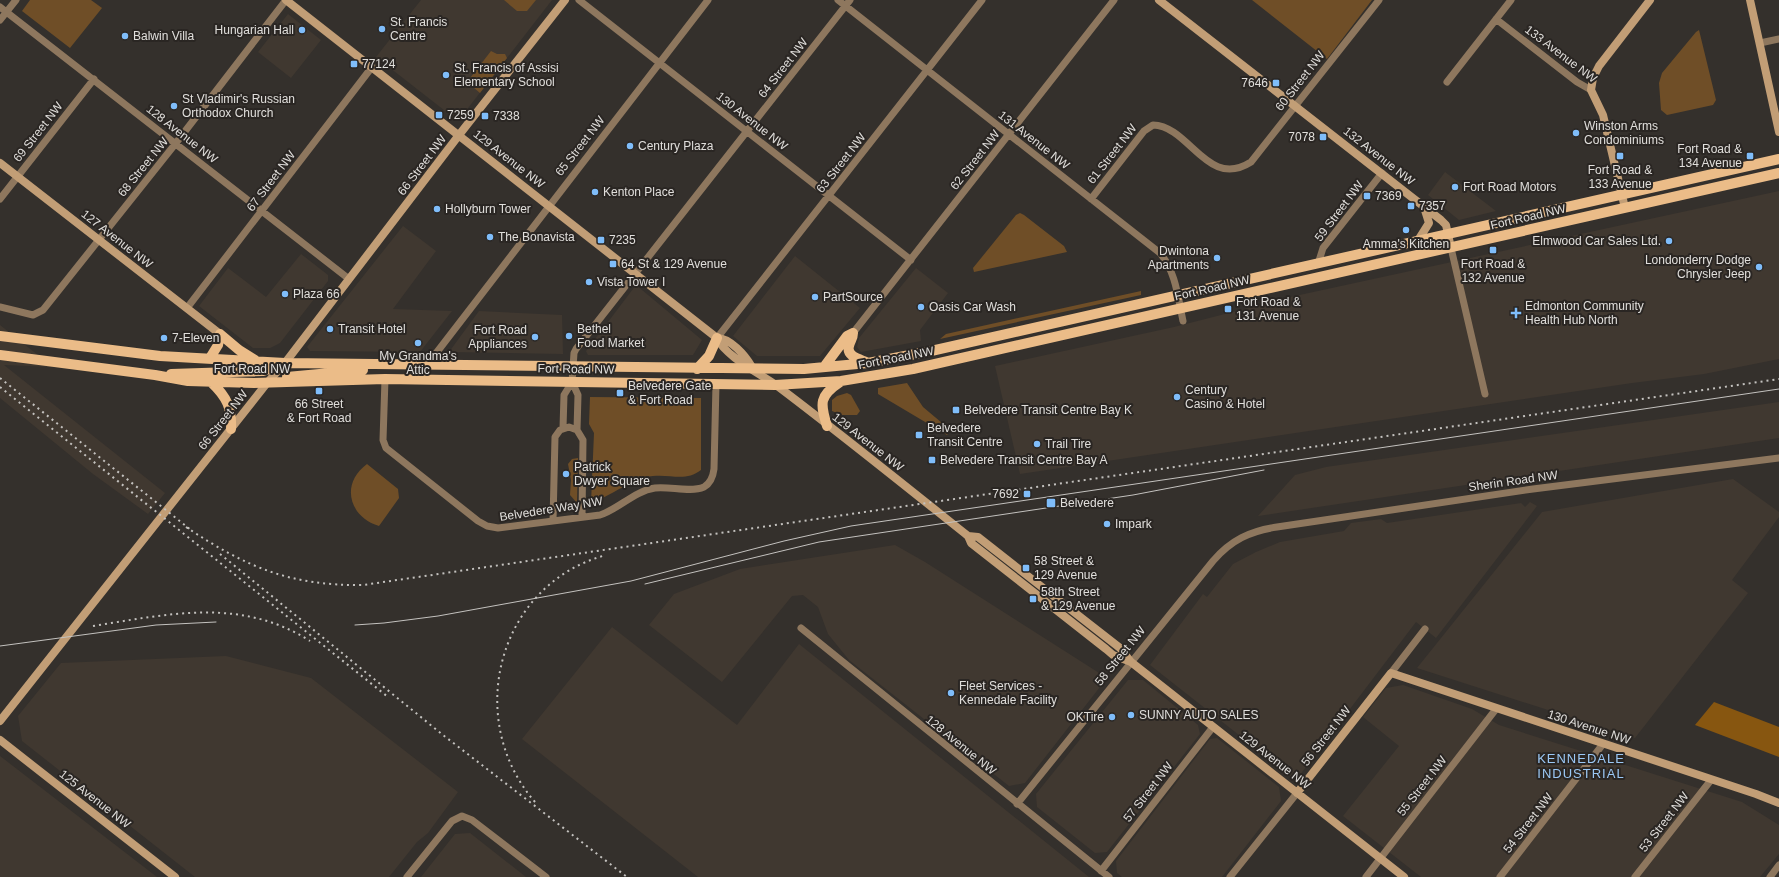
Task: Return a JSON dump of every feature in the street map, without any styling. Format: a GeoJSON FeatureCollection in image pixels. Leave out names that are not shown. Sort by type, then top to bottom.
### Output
{"type":"FeatureCollection","features":[{"type":"Feature","properties":{"kind":"main road","name":"Fort Road NW"},"geometry":{"type":"LineString","coordinates":[[0,336],[160,356],[285,363],[753,369],[824,367],[868,363],[944,348],[1178,296],[1779,159]]}},
{"type":"Feature","properties":{"kind":"main road","name":"Fort Road NW"},"geometry":{"type":"LineString","coordinates":[[0,355],[211,382],[266,383],[385,379],[775,385],[841,381],[912,369],[1779,173]]}},
{"type":"Feature","properties":{"kind":"main road"},"geometry":{"type":"LineString","coordinates":[[853,333],[853,338],[849,345],[850,352],[854,357],[868,363]]}},
{"type":"Feature","properties":{"kind":"main road"},"geometry":{"type":"LineString","coordinates":[[824,367],[847,336],[853,333]]}},
{"type":"Feature","properties":{"kind":"main road"},"geometry":{"type":"LineString","coordinates":[[210,358],[218,345],[220,334],[239,350],[257,361]]}},
{"type":"Feature","properties":{"kind":"main road"},"geometry":{"type":"LineString","coordinates":[[697,369],[709,356],[717,338]]}},
{"type":"Feature","properties":{"kind":"main road"},"geometry":{"type":"LineString","coordinates":[[155,375],[262,371],[276,368],[285,363]]}},
{"type":"Feature","properties":{"kind":"main road"},"geometry":{"type":"LineString","coordinates":[[266,383],[295,375],[364,370],[390,364]]}},
{"type":"Feature","properties":{"kind":"main road"},"geometry":{"type":"LineString","coordinates":[[828,426],[822,410],[823,398],[828,390],[841,381]]}},
{"type":"Feature","properties":{"kind":"main road"},"geometry":{"type":"LineString","coordinates":[[211,382],[228,401],[231,412],[231,429]]}},
{"type":"Feature","properties":{"kind":"street"},"geometry":{"type":"LineString","coordinates":[[0,20],[16,0]]}},
{"type":"Feature","properties":{"kind":"street","name":"129 Avenue NW"},"geometry":{"type":"LineString","coordinates":[[286,0],[717,338],[720,345],[775,385],[968,536],[978,537],[1120,648],[1131,662],[1404,877]]}},
{"type":"Feature","properties":{"kind":"street","name":"68 Street NW"},"geometry":{"type":"LineString","coordinates":[[0,307],[33,314],[45,309],[176,144],[286,0]]}},
{"type":"Feature","properties":{"kind":"street","name":"66 Street NW"},"geometry":{"type":"LineString","coordinates":[[0,721],[266,383],[285,363],[459,135],[565,0]]}},
{"type":"Feature","properties":{"kind":"street","name":"130 Avenue NW"},"geometry":{"type":"LineString","coordinates":[[578,0],[911,260]]}},
{"type":"Feature","properties":{"kind":"street","name":"65 Street NW"},"geometry":{"type":"LineString","coordinates":[[427,365],[548,205],[708,0]]}},
{"type":"Feature","properties":{"kind":"street","name":"131 Avenue NW"},"geometry":{"type":"LineString","coordinates":[[838,0],[847,3],[928,71],[1160,253],[1167,261],[1174,278],[1183,321]]}},
{"type":"Feature","properties":{"kind":"street","name":"63 Street NW"},"geometry":{"type":"LineString","coordinates":[[717,338],[928,71],[982,0]]}},
{"type":"Feature","properties":{"kind":"street","name":"62 Street NW"},"geometry":{"type":"LineString","coordinates":[[853,333],[1114,0]]}},
{"type":"Feature","properties":{"kind":"street","name":"132 Avenue NW"},"geometry":{"type":"LineString","coordinates":[[1159,0],[1444,222],[1485,394]]}},
{"type":"Feature","properties":{"kind":"street","name":"60 Street NW"},"geometry":{"type":"LineString","coordinates":[[1153,125],[1166,128],[1214,165],[1223,169],[1234,170],[1241,168],[1251,162],[1379,0]]}},
{"type":"Feature","properties":{"kind":"street"},"geometry":{"type":"LineString","coordinates":[[1447,82],[1511,0]]}},
{"type":"Feature","properties":{"kind":"street"},"geometry":{"type":"LineString","coordinates":[[1592,90],[1593,78],[1599,66],[1650,0]]}},
{"type":"Feature","properties":{"kind":"street"},"geometry":{"type":"LineString","coordinates":[[1750,0],[1779,132]]}},
{"type":"Feature","properties":{"kind":"street","name":"64 Street NW"},"geometry":{"type":"LineString","coordinates":[[572,382],[574,353],[580,343],[636,274],[847,3]]}},
{"type":"Feature","properties":{"kind":"street","name":"128 Avenue NW"},"geometry":{"type":"LineString","coordinates":[[0,7],[349,279]]}},
{"type":"Feature","properties":{"kind":"street","name":"133 Avenue NW"},"geometry":{"type":"LineString","coordinates":[[1496,19],[1577,82],[1592,90],[1603,115],[1625,208]]}},
{"type":"Feature","properties":{"kind":"street"},"geometry":{"type":"LineString","coordinates":[[1760,43],[1779,39]]}},
{"type":"Feature","properties":{"kind":"street","name":"67 Street NW"},"geometry":{"type":"LineString","coordinates":[[186,308],[372,67]]}},
{"type":"Feature","properties":{"kind":"street","name":"69 Street NW"},"geometry":{"type":"LineString","coordinates":[[0,199],[94,80]]}},
{"type":"Feature","properties":{"kind":"street","name":"61 Street NW"},"geometry":{"type":"LineString","coordinates":[[1091,199],[1144,131],[1153,125]]}},
{"type":"Feature","properties":{"kind":"street","name":"127 Avenue NW"},"geometry":{"type":"LineString","coordinates":[[0,163],[220,334]]}},
{"type":"Feature","properties":{"kind":"street","name":"59 Street NW"},"geometry":{"type":"LineString","coordinates":[[1318,264],[1323,248],[1382,173]]}},
{"type":"Feature","properties":{"kind":"street"},"geometry":{"type":"LineString","coordinates":[[1417,242],[1429,223],[1423,205]]}},
{"type":"Feature","properties":{"kind":"street","name":"Belvedere Way NW"},"geometry":{"type":"LineString","coordinates":[[385,379],[383,440],[390,453],[487,526],[505,528],[606,513],[636,495],[654,488],[696,489],[706,485],[711,480],[714,469],[716,384]]}},
{"type":"Feature","properties":{"kind":"street"},"geometry":{"type":"LineString","coordinates":[[563,428],[564,395],[572,382]]}},
{"type":"Feature","properties":{"kind":"street"},"geometry":{"type":"LineString","coordinates":[[572,382],[578,395],[578,430],[583,440],[582,517]]}},
{"type":"Feature","properties":{"kind":"street"},"geometry":{"type":"LineString","coordinates":[[553,521],[554,442],[557,433],[563,428],[569,427],[578,430]]}},
{"type":"Feature","properties":{"kind":"street","name":"Sherin Road NW"},"geometry":{"type":"LineString","coordinates":[[1250,532],[1284,525],[1533,489],[1779,458]]}},
{"type":"Feature","properties":{"kind":"street","name":"58 Street NW"},"geometry":{"type":"LineString","coordinates":[[1017,804],[1218,554],[1237,539],[1250,532]]}},
{"type":"Feature","properties":{"kind":"street","name":"128 Avenue NW"},"geometry":{"type":"LineString","coordinates":[[801,628],[1109,877]]}},
{"type":"Feature","properties":{"kind":"street","name":"56 Street NW"},"geometry":{"type":"LineString","coordinates":[[1230,877],[1425,629]]}},
{"type":"Feature","properties":{"kind":"street","name":"130 Avenue NW"},"geometry":{"type":"LineString","coordinates":[[1391,673],[1496,710],[1779,803]]}},
{"type":"Feature","properties":{"kind":"street","name":"55 Street NW"},"geometry":{"type":"LineString","coordinates":[[1366,877],[1496,710]]}},
{"type":"Feature","properties":{"kind":"street","name":"57 Street NW"},"geometry":{"type":"LineString","coordinates":[[1101,871],[1213,727]]}},
{"type":"Feature","properties":{"kind":"street","name":"125 Avenue NW"},"geometry":{"type":"LineString","coordinates":[[0,740],[175,877]]}},
{"type":"Feature","properties":{"kind":"street","name":"54 Street NW"},"geometry":{"type":"LineString","coordinates":[[1500,877],[1603,744]]}},
{"type":"Feature","properties":{"kind":"street","name":"53 Street NW"},"geometry":{"type":"LineString","coordinates":[[1635,877],[1711,780]]}},
{"type":"Feature","properties":{"kind":"street"},"geometry":{"type":"LineString","coordinates":[[407,877],[452,821],[462,816],[472,820],[546,877]]}},
{"type":"Feature","properties":{"kind":"street"},"geometry":{"type":"LineString","coordinates":[[1770,877],[1779,865]]}},
{"type":"Feature","properties":{"kind":"shaded area"},"geometry":{"type":"Polygon","coordinates":[[[30,0],[91,0],[102,8],[70,48],[22,11],[30,0]]]}},
{"type":"Feature","properties":{"kind":"shaded area","name":"St. Francis of Assisi Elementary School"},"geometry":{"type":"Polygon","coordinates":[[[421,0],[552,0],[458,121],[376,57],[421,0]]]}},
{"type":"Feature","properties":{"kind":"shaded area"},"geometry":{"type":"Polygon","coordinates":[[[504,0],[536,0],[527,11],[517,11],[504,0]]]}},
{"type":"Feature","properties":{"kind":"shaded area"},"geometry":{"type":"Polygon","coordinates":[[[1252,0],[1372,0],[1327,59],[1252,0]]]}},
{"type":"Feature","properties":{"kind":"shaded area"},"geometry":{"type":"Polygon","coordinates":[[[288,14],[321,40],[291,78],[258,52],[288,14]]]}},
{"type":"Feature","properties":{"kind":"shaded area"},"geometry":{"type":"Polygon","coordinates":[[[1699,30],[1716,100],[1713,105],[1667,115],[1661,110],[1659,83],[1662,73],[1699,30]]]}},
{"type":"Feature","properties":{"kind":"shaded area"},"geometry":{"type":"Polygon","coordinates":[[[491,51],[497,54],[505,54],[507,58],[480,93],[467,82],[491,51]]]}},
{"type":"Feature","properties":{"kind":"shaded area"},"geometry":{"type":"Polygon","coordinates":[[[1445,172],[1496,211],[1459,220],[1428,195],[1445,172]]]}},
{"type":"Feature","properties":{"kind":"shaded area"},"geometry":{"type":"Polygon","coordinates":[[[1779,191],[1779,359],[1704,374],[1632,383],[1020,474],[995,366],[1174,327],[1295,296],[1779,191]]]}},
{"type":"Feature","properties":{"kind":"shaded area"},"geometry":{"type":"Polygon","coordinates":[[[1020,213],[1064,246],[1067,252],[974,272],[973,268],[1016,215],[1020,213]]]}},
{"type":"Feature","properties":{"kind":"shaded area"},"geometry":{"type":"Polygon","coordinates":[[[403,226],[436,251],[393,309],[452,311],[420,352],[310,351],[307,347],[403,226]]]}},
{"type":"Feature","properties":{"kind":"shaded area"},"geometry":{"type":"Polygon","coordinates":[[[301,254],[328,275],[328,281],[280,343],[270,348],[253,348],[199,306],[228,268],[266,297],[301,254]]]}},
{"type":"Feature","properties":{"kind":"shaded area"},"geometry":{"type":"Polygon","coordinates":[[[795,256],[860,308],[820,356],[757,356],[733,336],[795,256]]]}},
{"type":"Feature","properties":{"kind":"shaded area"},"geometry":{"type":"Polygon","coordinates":[[[916,268],[948,293],[920,330],[921,341],[861,352],[857,347],[859,338],[916,268]]]}},
{"type":"Feature","properties":{"kind":"shaded area"},"geometry":{"type":"Polygon","coordinates":[[[636,285],[702,340],[693,355],[588,355],[586,351],[636,285]]]}},
{"type":"Feature","properties":{"kind":"shaded area"},"geometry":{"type":"Polygon","coordinates":[[[1141,291],[1141,295],[940,339],[946,334],[1141,291]]]}},
{"type":"Feature","properties":{"kind":"shaded area"},"geometry":{"type":"Polygon","coordinates":[[[479,311],[562,315],[563,354],[449,352],[479,311]]]}},
{"type":"Feature","properties":{"kind":"shaded area"},"geometry":{"type":"Polygon","coordinates":[[[0,325],[53,367],[4,365],[165,493],[148,514],[93,474],[0,398],[0,325]]]}},
{"type":"Feature","properties":{"kind":"shaded area"},"geometry":{"type":"Polygon","coordinates":[[[907,383],[923,407],[948,428],[950,431],[947,435],[878,394],[878,388],[907,383]]]}},
{"type":"Feature","properties":{"kind":"shaded area"},"geometry":{"type":"Polygon","coordinates":[[[847,393],[851,395],[860,411],[857,415],[842,415],[832,411],[832,400],[837,396],[847,393]]]}},
{"type":"Feature","properties":{"kind":"shaded area"},"geometry":{"type":"Polygon","coordinates":[[[590,397],[701,398],[701,470],[695,474],[684,477],[645,477],[591,503],[594,433],[589,424],[590,397]]]}},
{"type":"Feature","properties":{"kind":"shaded area"},"geometry":{"type":"Polygon","coordinates":[[[1779,402],[1779,438],[1258,516],[1295,475],[1326,467],[1779,402]]]}},
{"type":"Feature","properties":{"kind":"shaded area"},"geometry":{"type":"Polygon","coordinates":[[[578,458],[577,503],[570,495],[571,480],[568,464],[572,459],[578,458]]]}},
{"type":"Feature","properties":{"kind":"shaded area"},"geometry":{"type":"Polygon","coordinates":[[[367,464],[398,489],[399,498],[379,526],[369,522],[361,515],[355,508],[352,499],[351,490],[353,481],[367,464]]]}},
{"type":"Feature","properties":{"kind":"shaded area"},"geometry":{"type":"Polygon","coordinates":[[[1733,479],[1779,512],[1779,517],[1732,580],[1748,593],[1635,738],[1417,668],[1542,512],[1733,479]]]}},
{"type":"Feature","properties":{"kind":"shaded area"},"geometry":{"type":"Polygon","coordinates":[[[1530,502],[1537,506],[1436,638],[1416,622],[1296,780],[1150,665],[1203,594],[1207,597],[1233,564],[1256,552],[1280,542],[1344,531],[1351,523],[1381,519],[1387,523],[1521,503],[1525,507],[1530,502]]]}},
{"type":"Feature","properties":{"kind":"shaded area"},"geometry":{"type":"Polygon","coordinates":[[[895,545],[925,562],[1107,678],[1025,783],[1009,786],[849,660],[828,634],[818,607],[803,595],[792,596],[722,682],[649,625],[674,594],[740,569],[895,545]]]}},
{"type":"Feature","properties":{"kind":"shaded area"},"geometry":{"type":"Polygon","coordinates":[[[612,627],[737,725],[799,644],[1089,877],[698,877],[522,739],[612,627]]]}},
{"type":"Feature","properties":{"kind":"shaded area"},"geometry":{"type":"Polygon","coordinates":[[[226,656],[311,678],[458,792],[428,833],[417,842],[389,877],[195,877],[22,741],[18,716],[61,663],[226,656]]]}},
{"type":"Feature","properties":{"kind":"shaded area"},"geometry":{"type":"Polygon","coordinates":[[[1128,680],[1143,680],[1198,725],[1200,734],[1107,852],[1095,853],[1037,807],[1036,794],[1128,680]]]}},
{"type":"Feature","properties":{"kind":"shaded area"},"geometry":{"type":"Polygon","coordinates":[[[1403,685],[1472,709],[1499,725],[1742,802],[1779,825],[1779,854],[1760,877],[1421,877],[1343,816],[1399,746],[1363,717],[1386,688],[1403,685]]]}},
{"type":"Feature","properties":{"kind":"shaded area"},"geometry":{"type":"Polygon","coordinates":[[[1714,702],[1779,727],[1779,757],[1695,725],[1714,702]]]}},
{"type":"Feature","properties":{"kind":"shaded area"},"geometry":{"type":"Polygon","coordinates":[[[1217,738],[1279,787],[1281,801],[1222,877],[1122,877],[1117,873],[1116,861],[1210,739],[1217,738]]]}},
{"type":"Feature","properties":{"kind":"shaded area"},"geometry":{"type":"Polygon","coordinates":[[[0,756],[157,877],[0,877],[0,756]]]}},
{"type":"Feature","properties":{"kind":"shaded area"},"geometry":{"type":"Polygon","coordinates":[[[470,833],[526,877],[421,877],[455,834],[470,833]]]}},
{"type":"Feature","properties":{"kind":"tram line"},"geometry":{"type":"LineString","coordinates":[[355,625],[438,616],[631,581],[784,541],[851,526],[1779,389]]}},
{"type":"Feature","properties":{"kind":"tram line"},"geometry":{"type":"LineString","coordinates":[[645,584],[819,542],[1133,495],[1264,470]]}},
{"type":"Feature","properties":{"kind":"tram line"},"geometry":{"type":"LineString","coordinates":[[0,646],[156,625],[216,622]]}},
{"type":"Feature","properties":{"kind":"railway"},"geometry":{"type":"LineString","coordinates":[[0,378],[191,530]]}},
{"type":"Feature","properties":{"kind":"railway"},"geometry":{"type":"LineString","coordinates":[[186,527],[208,541],[249,563],[291,578],[313,582],[363,585],[1779,379]]}},
{"type":"Feature","properties":{"kind":"railway"},"geometry":{"type":"LineString","coordinates":[[0,387],[388,697]]}},
{"type":"Feature","properties":{"kind":"railway"},"geometry":{"type":"LineString","coordinates":[[220,554],[443,735],[627,877]]}},
{"type":"Feature","properties":{"kind":"railway"},"geometry":{"type":"LineString","coordinates":[[535,802],[513,769],[501,732],[497,695],[503,658],[517,624],[539,594],[569,571],[606,555]]}},
{"type":"Feature","properties":{"kind":"railway"},"geometry":{"type":"LineString","coordinates":[[93,626],[149,617],[204,612],[258,618],[284,627],[310,641]]}},
{"type":"Feature","properties":{"kind":"place","name":"St. Francis Centre"},"geometry":{"type":"Point","coordinates":[382,29]}},
{"type":"Feature","properties":{"kind":"place","name":"Hungarian Hall"},"geometry":{"type":"Point","coordinates":[302,30]}},
{"type":"Feature","properties":{"kind":"place","name":"Balwin Villa"},"geometry":{"type":"Point","coordinates":[125,36]}},
{"type":"Feature","properties":{"kind":"place","name":"77124"},"geometry":{"type":"Point","coordinates":[354,64]}},
{"type":"Feature","properties":{"kind":"place","name":"St. Francis of Assisi Elementary School"},"geometry":{"type":"Point","coordinates":[446,75]}},
{"type":"Feature","properties":{"kind":"place","name":"7646"},"geometry":{"type":"Point","coordinates":[1276,83]}},
{"type":"Feature","properties":{"kind":"place","name":"St Vladimir's Russian Orthodox Church"},"geometry":{"type":"Point","coordinates":[174,106]}},
{"type":"Feature","properties":{"kind":"place","name":"7259"},"geometry":{"type":"Point","coordinates":[439,115]}},
{"type":"Feature","properties":{"kind":"place","name":"7338"},"geometry":{"type":"Point","coordinates":[485,116]}},
{"type":"Feature","properties":{"kind":"place","name":"Winston Arms Condominiums"},"geometry":{"type":"Point","coordinates":[1576,133]}},
{"type":"Feature","properties":{"kind":"place","name":"7078"},"geometry":{"type":"Point","coordinates":[1323,137]}},
{"type":"Feature","properties":{"kind":"place","name":"Century Plaza"},"geometry":{"type":"Point","coordinates":[630,146]}},
{"type":"Feature","properties":{"kind":"place","name":"Fort Road & 133 Avenue"},"geometry":{"type":"Point","coordinates":[1620,156]}},
{"type":"Feature","properties":{"kind":"place","name":"Fort Road & 134 Avenue"},"geometry":{"type":"Point","coordinates":[1750,156]}},
{"type":"Feature","properties":{"kind":"place","name":"Fort Road Motors"},"geometry":{"type":"Point","coordinates":[1455,187]}},
{"type":"Feature","properties":{"kind":"place","name":"Kenton Place"},"geometry":{"type":"Point","coordinates":[595,192]}},
{"type":"Feature","properties":{"kind":"place","name":"7369"},"geometry":{"type":"Point","coordinates":[1367,196]}},
{"type":"Feature","properties":{"kind":"place","name":"7357"},"geometry":{"type":"Point","coordinates":[1411,206]}},
{"type":"Feature","properties":{"kind":"place","name":"Hollyburn Tower"},"geometry":{"type":"Point","coordinates":[437,209]}},
{"type":"Feature","properties":{"kind":"place","name":"Amma's Kitchen"},"geometry":{"type":"Point","coordinates":[1406,230]}},
{"type":"Feature","properties":{"kind":"place","name":"The Bonavista"},"geometry":{"type":"Point","coordinates":[490,237]}},
{"type":"Feature","properties":{"kind":"place","name":"7235"},"geometry":{"type":"Point","coordinates":[601,240]}},
{"type":"Feature","properties":{"kind":"place","name":"Elmwood Car Sales Ltd."},"geometry":{"type":"Point","coordinates":[1669,241]}},
{"type":"Feature","properties":{"kind":"place","name":"Fort Road & 132 Avenue"},"geometry":{"type":"Point","coordinates":[1493,250]}},
{"type":"Feature","properties":{"kind":"place","name":"Dwintona Apartments"},"geometry":{"type":"Point","coordinates":[1217,258]}},
{"type":"Feature","properties":{"kind":"place","name":"64 St & 129 Avenue"},"geometry":{"type":"Point","coordinates":[613,264]}},
{"type":"Feature","properties":{"kind":"place","name":"Londonderry Dodge Chrysler Jeep"},"geometry":{"type":"Point","coordinates":[1759,267]}},
{"type":"Feature","properties":{"kind":"place","name":"Vista Tower I"},"geometry":{"type":"Point","coordinates":[589,282]}},
{"type":"Feature","properties":{"kind":"place","name":"Plaza 66"},"geometry":{"type":"Point","coordinates":[285,294]}},
{"type":"Feature","properties":{"kind":"place","name":"PartSource"},"geometry":{"type":"Point","coordinates":[815,297]}},
{"type":"Feature","properties":{"kind":"place","name":"Oasis Car Wash"},"geometry":{"type":"Point","coordinates":[921,307]}},
{"type":"Feature","properties":{"kind":"place","name":"Fort Road & 131 Avenue"},"geometry":{"type":"Point","coordinates":[1228,309]}},
{"type":"Feature","properties":{"kind":"place","name":"Edmonton Community Health Hub North"},"geometry":{"type":"Point","coordinates":[1516,313]}},
{"type":"Feature","properties":{"kind":"place","name":"Transit Hotel"},"geometry":{"type":"Point","coordinates":[330,329]}},
{"type":"Feature","properties":{"kind":"place","name":"Bethel Food Market"},"geometry":{"type":"Point","coordinates":[569,336]}},
{"type":"Feature","properties":{"kind":"place","name":"Fort Road Appliances"},"geometry":{"type":"Point","coordinates":[535,337]}},
{"type":"Feature","properties":{"kind":"place","name":"7-Eleven"},"geometry":{"type":"Point","coordinates":[164,338]}},
{"type":"Feature","properties":{"kind":"place","name":"My Grandma's Attic"},"geometry":{"type":"Point","coordinates":[418,343]}},
{"type":"Feature","properties":{"kind":"place","name":"66 Street & Fort Road"},"geometry":{"type":"Point","coordinates":[319,391]}},
{"type":"Feature","properties":{"kind":"place","name":"Belvedere Gate & Fort Road"},"geometry":{"type":"Point","coordinates":[620,393]}},
{"type":"Feature","properties":{"kind":"place","name":"Century Casino & Hotel"},"geometry":{"type":"Point","coordinates":[1177,397]}},
{"type":"Feature","properties":{"kind":"place","name":"Belvedere Transit Centre Bay K"},"geometry":{"type":"Point","coordinates":[956,410]}},
{"type":"Feature","properties":{"kind":"place","name":"Belvedere Transit Centre"},"geometry":{"type":"Point","coordinates":[919,435]}},
{"type":"Feature","properties":{"kind":"place","name":"Trail Tire"},"geometry":{"type":"Point","coordinates":[1037,444]}},
{"type":"Feature","properties":{"kind":"place","name":"Belvedere Transit Centre Bay A"},"geometry":{"type":"Point","coordinates":[932,460]}},
{"type":"Feature","properties":{"kind":"place","name":"Patrick Dwyer Square"},"geometry":{"type":"Point","coordinates":[566,474]}},
{"type":"Feature","properties":{"kind":"place","name":"7692"},"geometry":{"type":"Point","coordinates":[1027,494]}},
{"type":"Feature","properties":{"kind":"place","name":"Belvedere"},"geometry":{"type":"Point","coordinates":[1051,503]}},
{"type":"Feature","properties":{"kind":"place","name":"Impark"},"geometry":{"type":"Point","coordinates":[1107,524]}},
{"type":"Feature","properties":{"kind":"place","name":"58 Street & 129 Avenue"},"geometry":{"type":"Point","coordinates":[1026,568]}},
{"type":"Feature","properties":{"kind":"place","name":"58th Street & 129 Avenue"},"geometry":{"type":"Point","coordinates":[1033,599]}},
{"type":"Feature","properties":{"kind":"place","name":"Fleet Services - Kennedale Facility"},"geometry":{"type":"Point","coordinates":[951,693]}},
{"type":"Feature","properties":{"kind":"place","name":"SUNNY AUTO SALES"},"geometry":{"type":"Point","coordinates":[1131,715]}},
{"type":"Feature","properties":{"kind":"place","name":"OKTire"},"geometry":{"type":"Point","coordinates":[1112,717]}},
{"type":"Feature","properties":{"kind":"district","name":"KENNEDALE INDUSTRIAL"},"geometry":{"type":"Point","coordinates":[1581,766]}}]}
